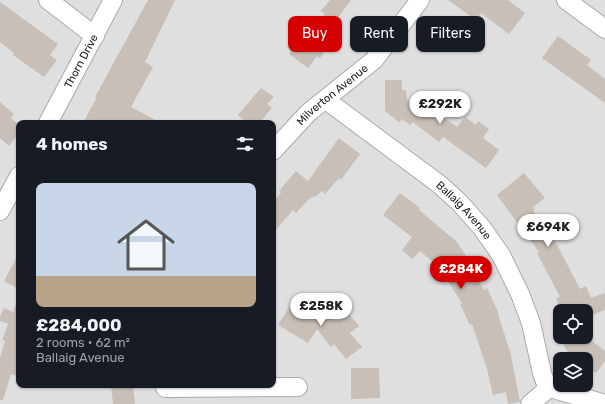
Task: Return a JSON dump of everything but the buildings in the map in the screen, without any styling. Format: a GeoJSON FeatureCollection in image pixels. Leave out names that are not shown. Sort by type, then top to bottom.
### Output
{"type":"FeatureCollection","features":[{"type":"Feature","properties":{"kind":"street"},"geometry":{"type":"LineString","coordinates":[[48,0],[95,36]]}},
{"type":"Feature","properties":{"kind":"street","name":"Thorn Drive"},"geometry":{"type":"LineString","coordinates":[[50,120],[113,0]]}},
{"type":"Feature","properties":{"kind":"street","name":"Milverton Avenue"},"geometry":{"type":"LineString","coordinates":[[276,148],[297,124],[374,60],[420,0]]}},
{"type":"Feature","properties":{"kind":"street"},"geometry":{"type":"LineString","coordinates":[[566,0],[605,28]]}},
{"type":"Feature","properties":{"kind":"street","name":"Ballaig Avenue"},"geometry":{"type":"LineString","coordinates":[[326,100],[439,184],[460,203],[482,228],[501,255],[520,294],[531,323],[544,380],[550,387]]}},
{"type":"Feature","properties":{"kind":"street"},"geometry":{"type":"LineString","coordinates":[[0,211],[5,188],[16,179]]}},
{"type":"Feature","properties":{"kind":"street"},"geometry":{"type":"LineString","coordinates":[[276,388],[298,387]]}},
{"type":"Feature","properties":{"kind":"street"},"geometry":{"type":"LineString","coordinates":[[530,404],[550,387],[605,404]]}},
{"type":"Feature","properties":{"kind":"street"},"geometry":{"type":"LineString","coordinates":[[165,392],[271,388]]}},
{"type":"Feature","properties":{"kind":"shaded area"},"geometry":{"type":"Polygon","coordinates":[[[0,0],[605,0],[605,404],[0,404],[0,0]]]}}]}
